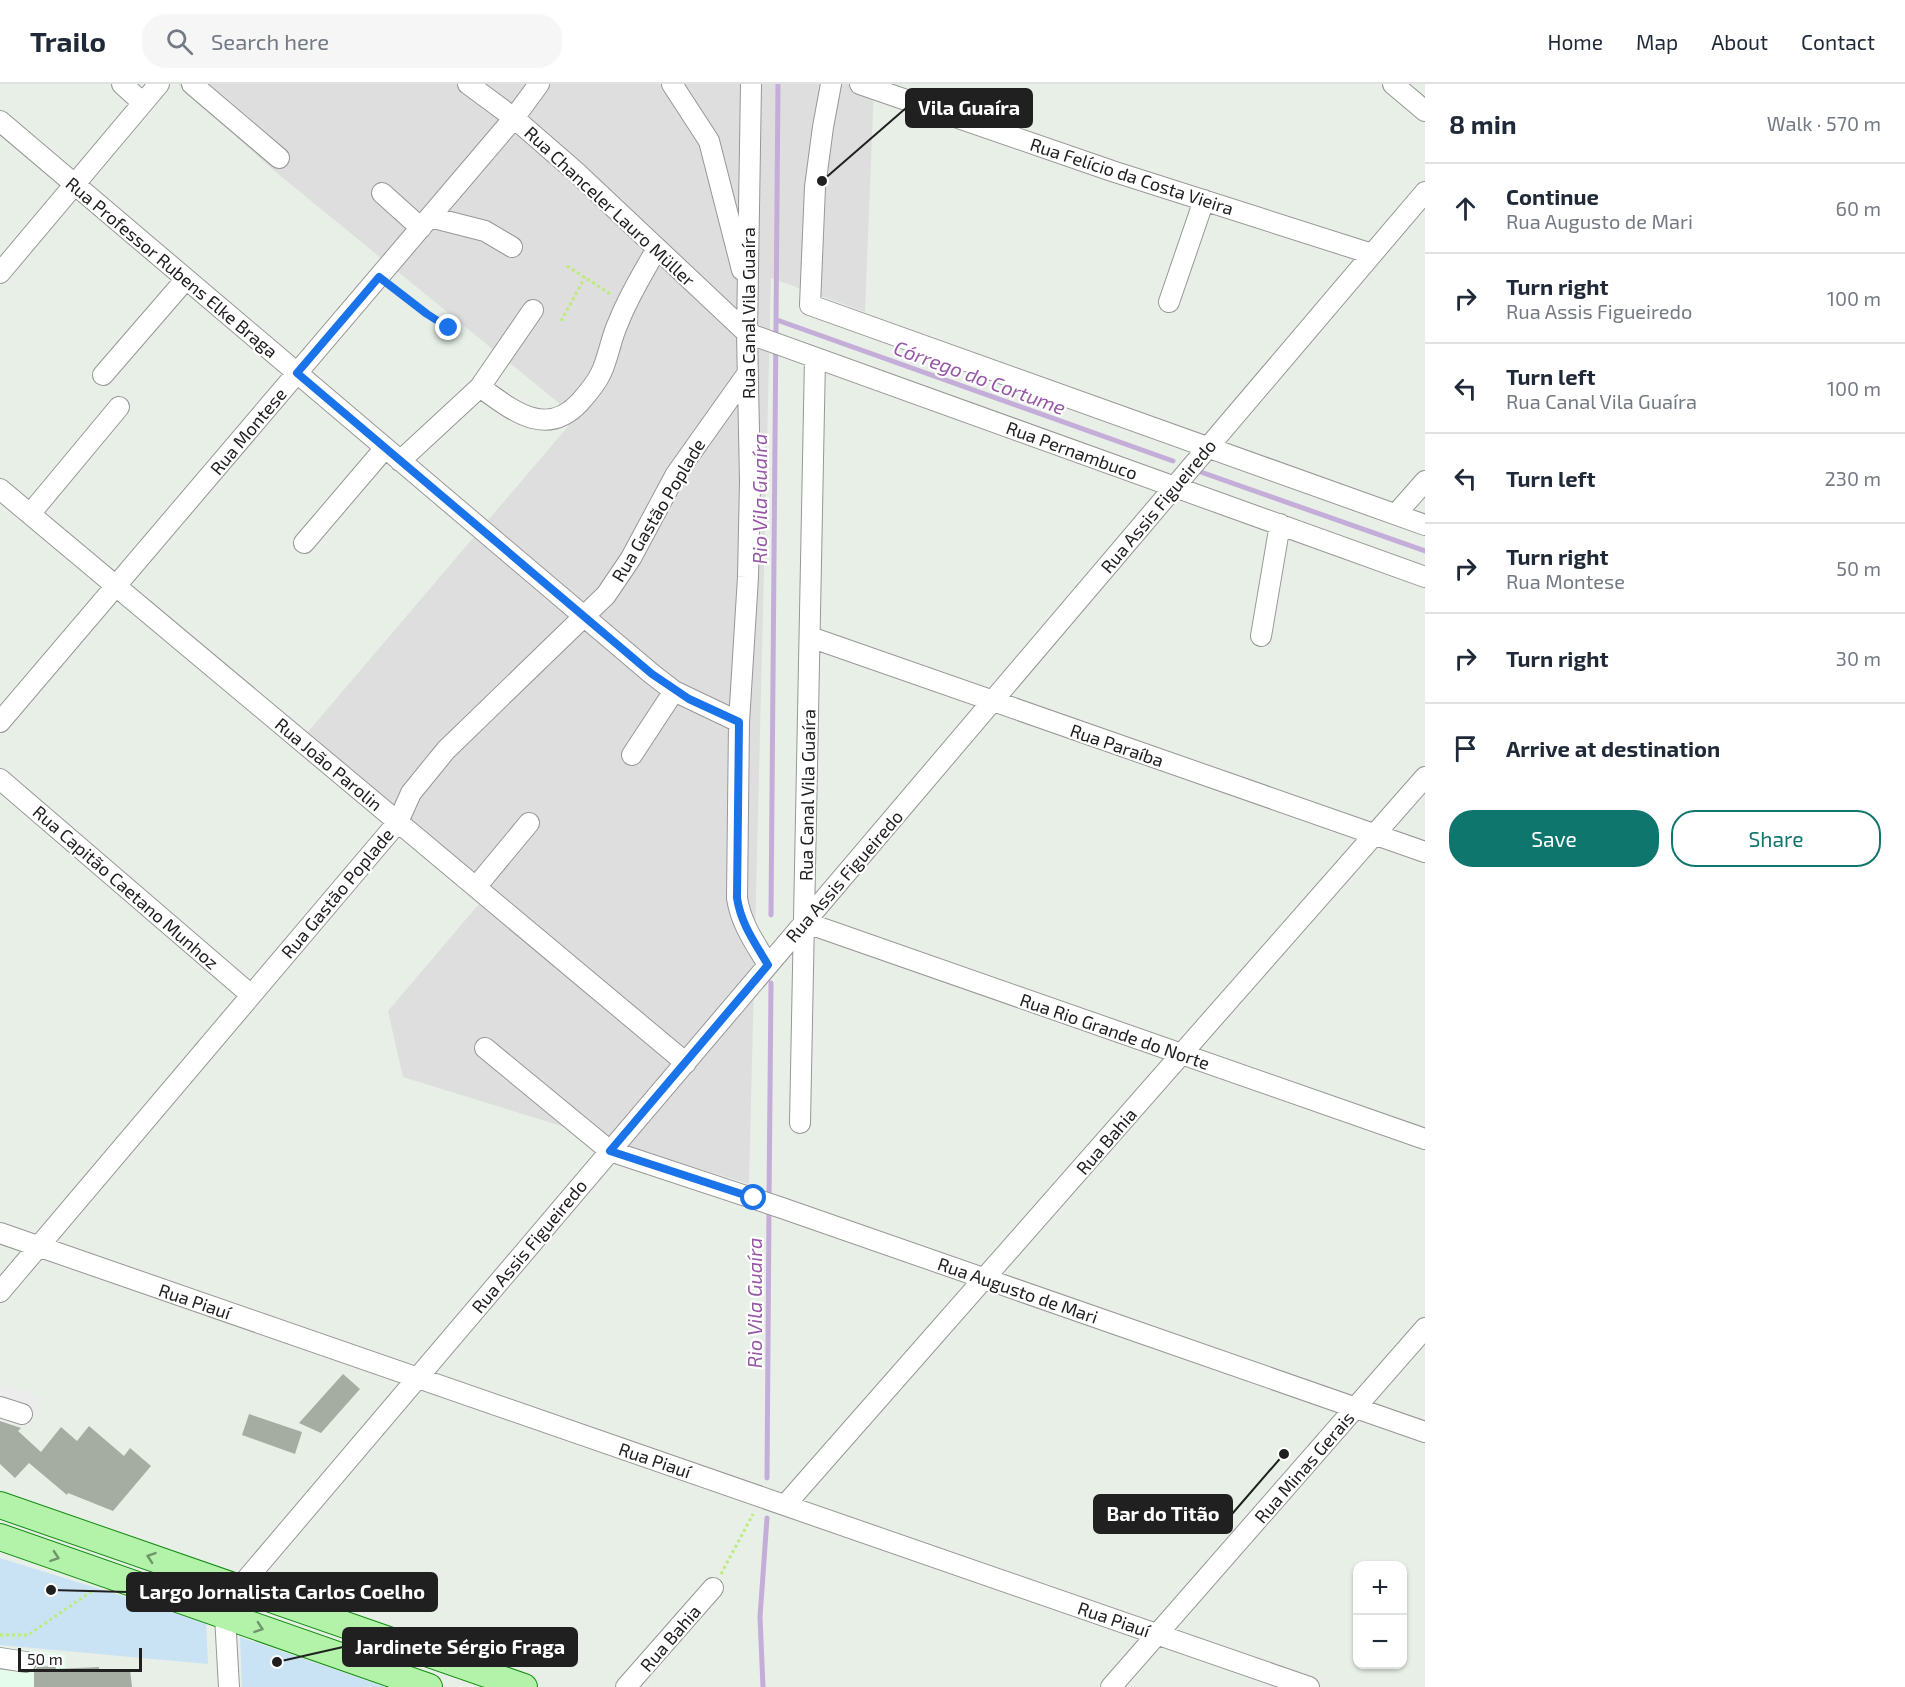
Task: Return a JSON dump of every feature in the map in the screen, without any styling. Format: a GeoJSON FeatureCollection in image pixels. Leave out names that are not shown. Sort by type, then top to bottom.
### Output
{"type":"FeatureCollection","features":[{"type":"Feature","properties":{"kind":"main road"},"geometry":{"type":"LineString","coordinates":[[0,1505],[524,1687]]}},
{"type":"Feature","properties":{"kind":"main road"},"geometry":{"type":"LineString","coordinates":[[0,1537],[429,1687]]}},
{"type":"Feature","properties":{"kind":"street"},"geometry":{"type":"LineString","coordinates":[[122,84],[144,103]]}},
{"type":"Feature","properties":{"kind":"street"},"geometry":{"type":"LineString","coordinates":[[0,273],[159,84]]}},
{"type":"Feature","properties":{"kind":"street"},"geometry":{"type":"LineString","coordinates":[[192,84],[279,158]]}},
{"type":"Feature","properties":{"kind":"street","name":"Rua Chanceler Lauro Müller"},"geometry":{"type":"LineString","coordinates":[[468,84],[514,118],[575,171],[747,333],[765,341]]}},
{"type":"Feature","properties":{"kind":"street","name":"Rua Montese"},"geometry":{"type":"LineString","coordinates":[[0,722],[514,118],[539,84]]}},
{"type":"Feature","properties":{"kind":"street"},"geometry":{"type":"LineString","coordinates":[[672,84],[709,141],[747,289]]}},
{"type":"Feature","properties":{"kind":"street","name":"Rua Canal Vila Guaíra"},"geometry":{"type":"LineString","coordinates":[[751,84],[747,289],[749,541],[739,722],[737,898],[746,928],[768,965]]}},
{"type":"Feature","properties":{"kind":"street"},"geometry":{"type":"LineString","coordinates":[[831,84],[815,187],[810,305],[1425,525]]}},
{"type":"Feature","properties":{"kind":"street","name":"Rua Felício da Costa Vieira"},"geometry":{"type":"LineString","coordinates":[[860,84],[1372,254]]}},
{"type":"Feature","properties":{"kind":"street"},"geometry":{"type":"LineString","coordinates":[[1393,84],[1425,111]]}},
{"type":"Feature","properties":{"kind":"street","name":"Rua Professor Rubens Elke Braga"},"geometry":{"type":"LineString","coordinates":[[0,121],[652,674],[674,691],[739,722]]}},
{"type":"Feature","properties":{"kind":"street","name":"Rua Assis Figueiredo"},"geometry":{"type":"LineString","coordinates":[[238,1588],[1425,192]]}},
{"type":"Feature","properties":{"kind":"street"},"geometry":{"type":"LineString","coordinates":[[381,193],[426,222],[485,231],[512,247]]}},
{"type":"Feature","properties":{"kind":"street"},"geometry":{"type":"LineString","coordinates":[[1169,302],[1204,200]]}},
{"type":"Feature","properties":{"kind":"street"},"geometry":{"type":"LineString","coordinates":[[480,387],[525,417],[549,420],[563,416],[589,392],[601,374],[618,322],[657,248]]}},
{"type":"Feature","properties":{"kind":"street"},"geometry":{"type":"LineString","coordinates":[[104,375],[186,279]]}},
{"type":"Feature","properties":{"kind":"street"},"geometry":{"type":"LineString","coordinates":[[304,543],[393,455],[480,387],[533,310]]}},
{"type":"Feature","properties":{"kind":"street","name":"Rua Pernambuco"},"geometry":{"type":"LineString","coordinates":[[765,341],[1425,577]]}},
{"type":"Feature","properties":{"kind":"street","name":"Rua Canal Vila Guaíra"},"geometry":{"type":"LineString","coordinates":[[800,1123],[815,358]]}},
{"type":"Feature","properties":{"kind":"street","name":"Rua Gastão Poplade"},"geometry":{"type":"LineString","coordinates":[[0,1292],[398,822],[411,793],[446,750],[584,617],[618,580],[676,474],[747,374]]}},
{"type":"Feature","properties":{"kind":"street"},"geometry":{"type":"LineString","coordinates":[[30,514],[119,407]]}},
{"type":"Feature","properties":{"kind":"street"},"geometry":{"type":"LineString","coordinates":[[1395,514],[1425,481]]}},
{"type":"Feature","properties":{"kind":"street","name":"Rua João Parolin"},"geometry":{"type":"LineString","coordinates":[[0,489],[686,1063]]}},
{"type":"Feature","properties":{"kind":"street"},"geometry":{"type":"LineString","coordinates":[[1261,636],[1280,524]]}},
{"type":"Feature","properties":{"kind":"street","name":"Rua Paraíba"},"geometry":{"type":"LineString","coordinates":[[810,637],[1425,852]]}},
{"type":"Feature","properties":{"kind":"street"},"geometry":{"type":"LineString","coordinates":[[632,755],[674,691]]}},
{"type":"Feature","properties":{"kind":"street","name":"Rua Bahia"},"geometry":{"type":"LineString","coordinates":[[786,1504],[1425,777]]}},
{"type":"Feature","properties":{"kind":"street","name":"Rua Capitão Caetano Munhoz"},"geometry":{"type":"LineString","coordinates":[[0,779],[251,995]]}},
{"type":"Feature","properties":{"kind":"street"},"geometry":{"type":"LineString","coordinates":[[476,887],[529,823]]}},
{"type":"Feature","properties":{"kind":"street","name":"Rua Rio Grande do Norte"},"geometry":{"type":"LineString","coordinates":[[804,922],[1425,1139]]}},
{"type":"Feature","properties":{"kind":"street"},"geometry":{"type":"LineString","coordinates":[[485,1047],[610,1151]]}},
{"type":"Feature","properties":{"kind":"street","name":"Rua Augusto de Mari"},"geometry":{"type":"LineString","coordinates":[[610,1151],[754,1198],[1425,1432]]}},
{"type":"Feature","properties":{"kind":"street","name":"Rua Piauí"},"geometry":{"type":"LineString","coordinates":[[0,1233],[1309,1687]]}},
{"type":"Feature","properties":{"kind":"street","name":"Rua Minas Gerais"},"geometry":{"type":"LineString","coordinates":[[1111,1687],[1425,1328]]}},
{"type":"Feature","properties":{"kind":"street"},"geometry":{"type":"LineString","coordinates":[[0,1407],[22,1414]]}},
{"type":"Feature","properties":{"kind":"street","name":"Rua Bahia"},"geometry":{"type":"LineString","coordinates":[[626,1687],[713,1588]]}},
{"type":"Feature","properties":{"kind":"street"},"geometry":{"type":"LineString","coordinates":[[225,1616],[229,1687]]}},
{"type":"Feature","properties":{"kind":"street"},"geometry":{"type":"LineString","coordinates":[[0,1658],[26,1662]]}},
{"type":"Feature","properties":{"kind":"path"},"geometry":{"type":"LineString","coordinates":[[567,266],[627,303]]}},
{"type":"Feature","properties":{"kind":"path"},"geometry":{"type":"LineString","coordinates":[[379,277],[449,328]]}},
{"type":"Feature","properties":{"kind":"path"},"geometry":{"type":"LineString","coordinates":[[561,321],[585,277]]}},
{"type":"Feature","properties":{"kind":"path"},"geometry":{"type":"LineString","coordinates":[[713,1588],[762,1497]]}},
{"type":"Feature","properties":{"kind":"path"},"geometry":{"type":"LineString","coordinates":[[0,1635],[28,1635],[84,1598],[109,1575]]}},
{"type":"Feature","properties":{"kind":"shaded area"},"geometry":{"type":"Polygon","coordinates":[[[178,84],[874,84],[865,312],[771,278],[749,1184],[403,1077],[388,1011],[479,904],[296,746],[576,417],[272,169],[178,84]]]}},
{"type":"Feature","properties":{"kind":"shaded area"},"geometry":{"type":"Polygon","coordinates":[[[0,1382],[44,1399],[20,1427],[0,1419],[0,1382]]]}},
{"type":"Feature","properties":{"kind":"shaded area"},"geometry":{"type":"Polygon","coordinates":[[[0,1558],[206,1622],[208,1664],[0,1645],[0,1558]]]}},
{"type":"Feature","properties":{"kind":"shaded area"},"geometry":{"type":"Polygon","coordinates":[[[240,1637],[386,1687],[242,1687],[240,1637]]]}},
{"type":"Feature","properties":{"kind":"shaded area"},"geometry":{"type":"Polygon","coordinates":[[[0,1647],[65,1654],[67,1687],[0,1687],[0,1647]]]}},
{"type":"Feature","properties":{"kind":"building"},"geometry":{"type":"Polygon","coordinates":[[[343,1374],[360,1389],[321,1433],[299,1423],[343,1374]]]}},
{"type":"Feature","properties":{"kind":"building"},"geometry":{"type":"Polygon","coordinates":[[[249,1414],[302,1432],[295,1454],[242,1435],[249,1414]]]}},
{"type":"Feature","properties":{"kind":"building"},"geometry":{"type":"Polygon","coordinates":[[[0,1421],[21,1428],[18,1431],[41,1452],[61,1427],[77,1441],[89,1426],[124,1456],[130,1448],[151,1466],[113,1511],[68,1493],[67,1495],[29,1463],[15,1478],[0,1464],[0,1421]]]}},
{"type":"Feature","properties":{"kind":"building"},"geometry":{"type":"Polygon","coordinates":[[[55,1666],[56,1669],[99,1667],[99,1672],[130,1669],[132,1687],[34,1687],[34,1671],[37,1667],[55,1666]]]}},
{"type":"Feature","properties":{"kind":"waterway","name":"Rio Vila Guaíra"},"geometry":{"type":"LineString","coordinates":[[771,915],[778,84]]}},
{"type":"Feature","properties":{"kind":"waterway","name":"Córrego do Cortume"},"geometry":{"type":"LineString","coordinates":[[777,320],[1173,461]]}},
{"type":"Feature","properties":{"kind":"waterway","name":"Córrego do Cortume"},"geometry":{"type":"LineString","coordinates":[[1198,471],[1425,551]]}},
{"type":"Feature","properties":{"kind":"waterway","name":"Rio Vila Guaíra"},"geometry":{"type":"LineString","coordinates":[[769,1200],[771,983]]}},
{"type":"Feature","properties":{"kind":"waterway","name":"Rio Vila Guaíra"},"geometry":{"type":"LineString","coordinates":[[767,1478],[769,1209]]}},
{"type":"Feature","properties":{"kind":"waterway","name":"Rio Vila Guaíra"},"geometry":{"type":"LineString","coordinates":[[763,1687],[760,1617],[767,1518]]}},
{"type":"Feature","properties":{"kind":"place","name":"Vila Guaíra"},"geometry":{"type":"Point","coordinates":[822,181]}},
{"type":"Feature","properties":{"kind":"place","name":"Bar do Titão"},"geometry":{"type":"Point","coordinates":[1284,1454]}},
{"type":"Feature","properties":{"kind":"place","name":"Largo Jornalista Carlos Coelho"},"geometry":{"type":"Point","coordinates":[51,1590]}},
{"type":"Feature","properties":{"kind":"place","name":"Jardinete Sérgio Fraga"},"geometry":{"type":"Point","coordinates":[277,1662]}},
{"type":"Feature","properties":{"kind":"route"},"geometry":{"type":"LineString","coordinates":[[449,328],[379,277],[297,373],[663,684],[739,722],[737,898],[746,928],[768,965],[610,1151],[754,1198]]}}]}
